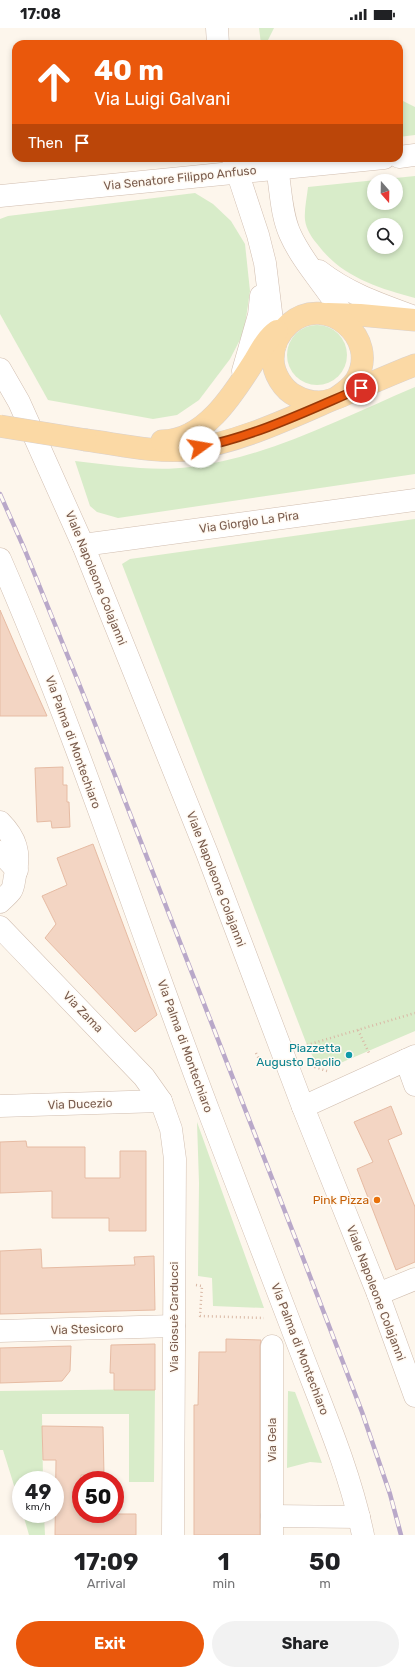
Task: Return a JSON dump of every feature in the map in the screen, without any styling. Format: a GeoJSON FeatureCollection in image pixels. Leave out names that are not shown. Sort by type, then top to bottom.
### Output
{"type":"FeatureCollection","features":[{"type":"Feature","properties":{"kind":"main road"},"geometry":{"type":"LineString","coordinates":[[86,440],[164,441],[186,436],[203,427],[221,409],[262,347],[274,339],[282,330],[295,320],[310,314],[341,319],[415,320]]}},
{"type":"Feature","properties":{"kind":"main road"},"geometry":{"type":"LineString","coordinates":[[274,339],[273,359],[276,373],[283,386],[294,396],[307,401],[320,402],[336,398],[348,390],[356,380],[361,368],[362,354],[359,340],[341,319]]}},
{"type":"Feature","properties":{"kind":"main road"},"geometry":{"type":"LineString","coordinates":[[0,426],[86,440],[163,450],[186,450],[243,436],[415,365]]}},
{"type":"Feature","properties":{"kind":"street"},"geometry":{"type":"LineString","coordinates":[[217,28],[218,40]]}},
{"type":"Feature","properties":{"kind":"street"},"geometry":{"type":"LineString","coordinates":[[403,156],[415,155]]}},
{"type":"Feature","properties":{"kind":"street","name":"Via Senatore Filippo Anfuso"},"geometry":{"type":"LineString","coordinates":[[0,196],[234,165],[277,168],[341,162]]}},
{"type":"Feature","properties":{"kind":"street"},"geometry":{"type":"LineString","coordinates":[[234,165],[258,235],[265,263],[274,339]]}},
{"type":"Feature","properties":{"kind":"street"},"geometry":{"type":"LineString","coordinates":[[277,168],[284,213],[290,234],[341,319]]}},
{"type":"Feature","properties":{"kind":"street"},"geometry":{"type":"LineString","coordinates":[[303,257],[321,272],[366,300],[415,317]]}},
{"type":"Feature","properties":{"kind":"street"},"geometry":{"type":"LineString","coordinates":[[239,382],[253,341],[259,315],[265,263]]}},
{"type":"Feature","properties":{"kind":"street","name":"Viale Napoleone Colajanni"},"geometry":{"type":"LineString","coordinates":[[0,369],[18,402],[84,545],[207,853],[303,1107],[378,1294],[415,1396]]}},
{"type":"Feature","properties":{"kind":"street","name":"Via Giorgio La Pira"},"geometry":{"type":"LineString","coordinates":[[84,545],[415,500]]}},
{"type":"Feature","properties":{"kind":"street","name":"Via Palma di Montechiaro"},"geometry":{"type":"LineString","coordinates":[[0,559],[33,634],[195,1075],[339,1450],[361,1526]]}},
{"type":"Feature","properties":{"kind":"street"},"geometry":{"type":"LineString","coordinates":[[0,822],[10,832],[15,842],[18,854],[7,885]]}},
{"type":"Feature","properties":{"kind":"street"},"geometry":{"type":"LineString","coordinates":[[0,852],[7,885]]}},
{"type":"Feature","properties":{"kind":"street","name":"Via Zama"},"geometry":{"type":"LineString","coordinates":[[0,927],[125,1056],[144,1077],[161,1101]]}},
{"type":"Feature","properties":{"kind":"street"},"geometry":{"type":"LineString","coordinates":[[303,1107],[411,1058],[415,1084]]}},
{"type":"Feature","properties":{"kind":"street","name":"Via Ducezio"},"geometry":{"type":"LineString","coordinates":[[0,1106],[161,1101]]}},
{"type":"Feature","properties":{"kind":"street","name":"Via Giosuè Carducci"},"geometry":{"type":"LineString","coordinates":[[161,1101],[170,1129],[175,1159],[173,1535]]}},
{"type":"Feature","properties":{"kind":"street"},"geometry":{"type":"LineString","coordinates":[[378,1294],[415,1279]]}},
{"type":"Feature","properties":{"kind":"street","name":"Via Stesicoro"},"geometry":{"type":"LineString","coordinates":[[0,1331],[174,1326]]}},
{"type":"Feature","properties":{"kind":"street","name":"Via Gela"},"geometry":{"type":"LineString","coordinates":[[272,1346],[272,1525]]}},
{"type":"Feature","properties":{"kind":"street"},"geometry":{"type":"LineString","coordinates":[[272,1525],[361,1526]]}},
{"type":"Feature","properties":{"kind":"path"},"geometry":{"type":"LineString","coordinates":[[307,1045],[415,1013]]}},
{"type":"Feature","properties":{"kind":"path"},"geometry":{"type":"LineString","coordinates":[[358,1030],[371,1056]]}},
{"type":"Feature","properties":{"kind":"path"},"geometry":{"type":"LineString","coordinates":[[256,1052],[260,1062]]}},
{"type":"Feature","properties":{"kind":"path"},"geometry":{"type":"LineString","coordinates":[[202,1286],[200,1316],[268,1318]]}},
{"type":"Feature","properties":{"kind":"green space"},"geometry":{"type":"Polygon","coordinates":[[[259,28],[274,28],[268,40],[260,40],[259,28]]]}},
{"type":"Feature","properties":{"kind":"green space"},"geometry":{"type":"Polygon","coordinates":[[[403,101],[415,107],[415,135],[403,136],[403,101]]]}},
{"type":"Feature","properties":{"kind":"green space"},"geometry":{"type":"Polygon","coordinates":[[[415,176],[415,298],[362,280],[338,265],[316,242],[308,230],[305,220],[308,187],[367,181],[367,210],[403,210],[403,177],[415,176]]]}},
{"type":"Feature","properties":{"kind":"green space"},"geometry":{"type":"Polygon","coordinates":[[[195,193],[213,204],[231,221],[245,244],[250,291],[244,332],[230,359],[199,400],[177,415],[153,419],[48,400],[0,314],[0,219],[8,216],[195,193]]]}},
{"type":"Feature","properties":{"kind":"green space"},"geometry":{"type":"Polygon","coordinates":[[[311,325],[323,325],[334,330],[342,338],[347,349],[345,367],[334,380],[323,385],[311,385],[300,380],[292,372],[287,361],[287,349],[292,338],[300,330],[311,325]]]}},
{"type":"Feature","properties":{"kind":"green space"},"geometry":{"type":"Polygon","coordinates":[[[415,387],[415,474],[118,518],[97,512],[90,506],[75,461],[162,469],[190,467],[219,462],[248,455],[305,435],[415,387]]]}},
{"type":"Feature","properties":{"kind":"green space"},"geometry":{"type":"Polygon","coordinates":[[[415,519],[415,1031],[338,1064],[326,1065],[315,1060],[307,1045],[122,564],[130,559],[415,519]]]}},
{"type":"Feature","properties":{"kind":"green space"},"geometry":{"type":"Polygon","coordinates":[[[197,1122],[264,1308],[213,1306],[212,1278],[198,1276],[199,1183],[197,1122]]]}},
{"type":"Feature","properties":{"kind":"green space"},"geometry":{"type":"Polygon","coordinates":[[[155,1389],[154,1482],[129,1482],[129,1414],[42,1414],[43,1471],[12,1471],[12,1479],[3,1450],[0,1450],[0,1391],[155,1389]]]}},
{"type":"Feature","properties":{"kind":"green space"},"geometry":{"type":"Polygon","coordinates":[[[288,1391],[295,1392],[322,1463],[310,1462],[287,1468],[288,1391]]]}},
{"type":"Feature","properties":{"kind":"green space"},"geometry":{"type":"Polygon","coordinates":[[[26,1523],[44,1523],[45,1535],[29,1535],[26,1523]]]}},
{"type":"Feature","properties":{"kind":"building"},"geometry":{"type":"Polygon","coordinates":[[[0,610],[19,654],[47,716],[0,716],[0,610]]]}},
{"type":"Feature","properties":{"kind":"building"},"geometry":{"type":"Polygon","coordinates":[[[63,767],[63,785],[67,785],[67,802],[69,802],[70,827],[52,828],[51,821],[37,822],[35,768],[63,767]]]}},
{"type":"Feature","properties":{"kind":"building"},"geometry":{"type":"Polygon","coordinates":[[[93,844],[157,1015],[135,1032],[45,938],[56,924],[42,896],[67,885],[57,858],[93,844]]]}},
{"type":"Feature","properties":{"kind":"building"},"geometry":{"type":"Polygon","coordinates":[[[391,1106],[402,1134],[388,1140],[415,1207],[415,1262],[396,1270],[357,1169],[373,1162],[354,1122],[391,1106]]]}},
{"type":"Feature","properties":{"kind":"building"},"geometry":{"type":"Polygon","coordinates":[[[26,1141],[27,1147],[85,1147],[85,1178],[120,1178],[120,1151],[146,1151],[146,1231],[109,1231],[109,1218],[52,1218],[52,1191],[0,1193],[0,1142],[26,1141]]]}},
{"type":"Feature","properties":{"kind":"building"},"geometry":{"type":"Polygon","coordinates":[[[41,1249],[42,1268],[135,1265],[134,1257],[154,1256],[155,1310],[0,1314],[0,1251],[41,1249]]]}},
{"type":"Feature","properties":{"kind":"building"},"geometry":{"type":"Polygon","coordinates":[[[226,1339],[261,1340],[260,1535],[194,1535],[194,1405],[198,1405],[199,1352],[226,1352],[226,1339]]]}},
{"type":"Feature","properties":{"kind":"building"},"geometry":{"type":"Polygon","coordinates":[[[155,1344],[155,1390],[114,1390],[114,1373],[110,1373],[111,1345],[155,1344]]]}},
{"type":"Feature","properties":{"kind":"building"},"geometry":{"type":"Polygon","coordinates":[[[71,1346],[70,1371],[62,1381],[0,1383],[0,1348],[71,1346]]]}},
{"type":"Feature","properties":{"kind":"building"},"geometry":{"type":"Polygon","coordinates":[[[42,1426],[103,1427],[104,1471],[72,1471],[72,1523],[124,1523],[124,1514],[136,1514],[136,1535],[55,1535],[55,1523],[64,1523],[64,1471],[56,1471],[56,1460],[43,1460],[42,1426]]]}},
{"type":"Feature","properties":{"kind":"railway"},"geometry":{"type":"LineString","coordinates":[[0,494],[24,548],[88,706],[298,1245],[362,1412],[390,1494],[401,1535]]}},
{"type":"Feature","properties":{"kind":"place","name":"Piazzetta Augusto Daolio"},"geometry":{"type":"Point","coordinates":[349,1055]}},
{"type":"Feature","properties":{"kind":"place","name":"Pink Pizza"},"geometry":{"type":"Point","coordinates":[377,1200]}},
{"type":"Feature","properties":{"kind":"route"},"geometry":{"type":"LineString","coordinates":[[200,447],[243,436],[293,417],[361,388]]}}]}
